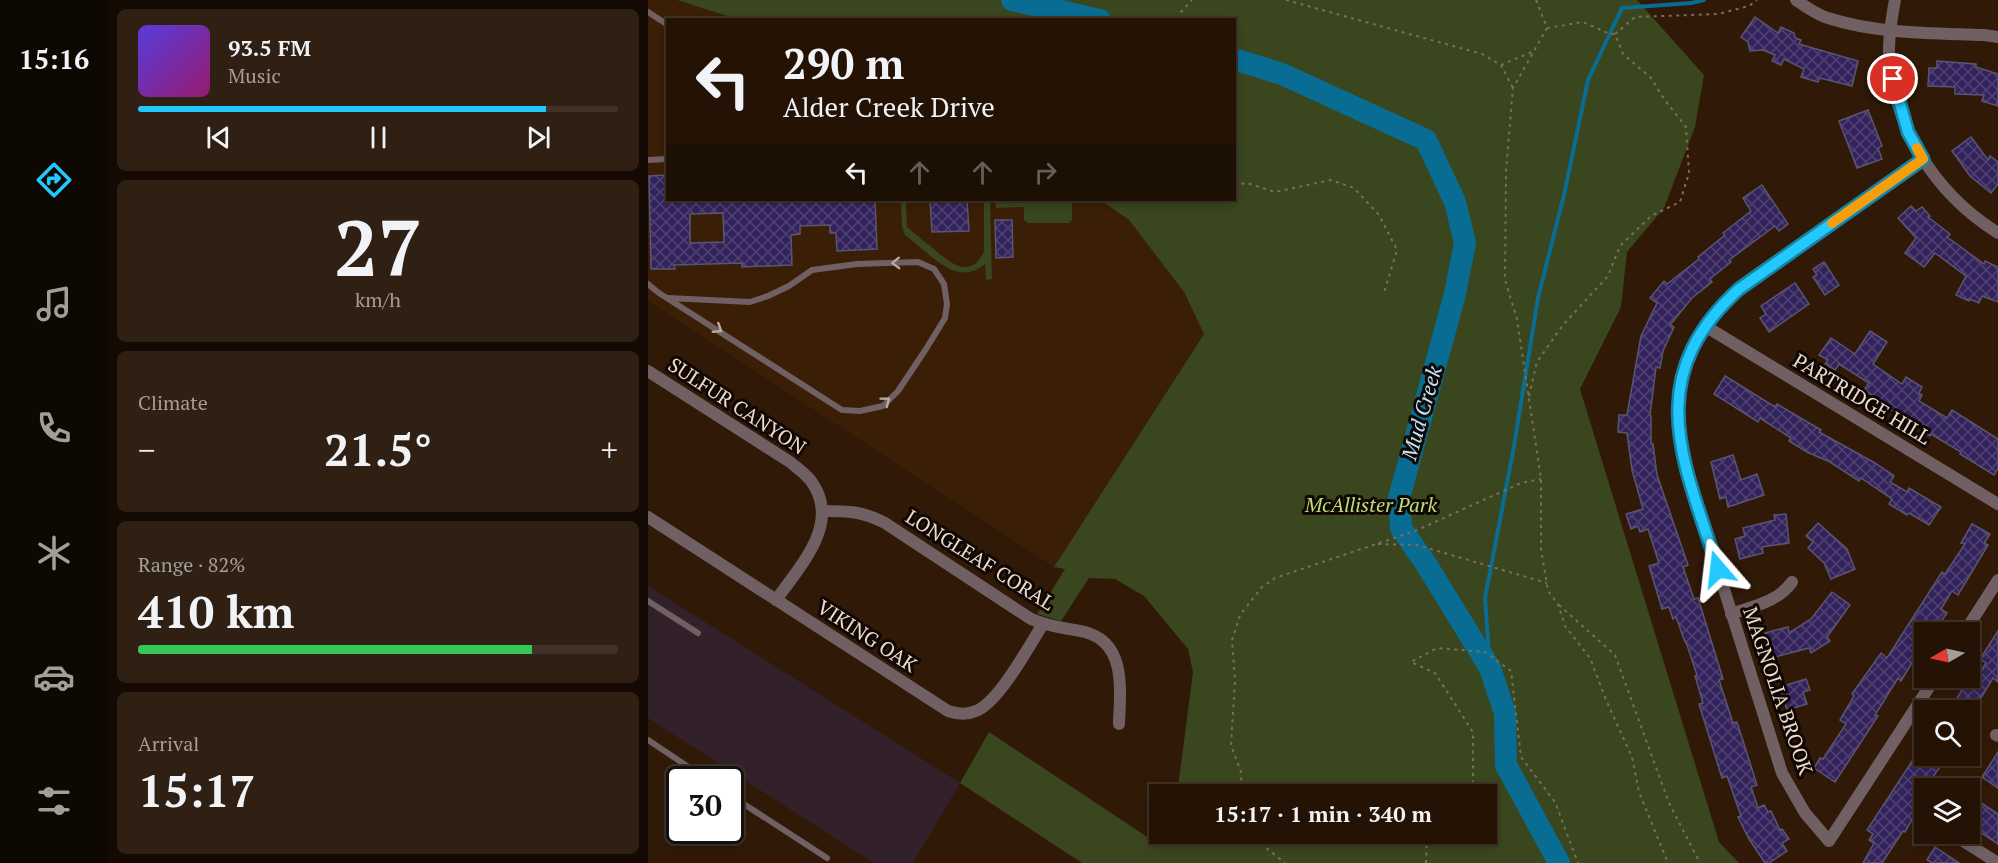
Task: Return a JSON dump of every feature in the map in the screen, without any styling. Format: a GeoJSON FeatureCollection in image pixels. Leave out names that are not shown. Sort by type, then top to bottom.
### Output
{"type":"FeatureCollection","features":[{"type":"Feature","properties":{"kind":"street"},"geometry":{"type":"LineString","coordinates":[[1796,0],[1826,18],[1891,30],[1998,37]]}},
{"type":"Feature","properties":{"kind":"street"},"geometry":{"type":"LineString","coordinates":[[1895,0],[1889,48],[1895,93],[1908,132],[1923,159],[1945,190],[1976,219],[1998,233]]}},
{"type":"Feature","properties":{"kind":"street","name":"MAGNOLIA BROOK"},"geometry":{"type":"LineString","coordinates":[[1923,159],[1739,289],[1726,301],[1699,335],[1681,382],[1677,413],[1683,459],[1782,772],[1805,813],[1829,841],[1928,688]]}},
{"type":"Feature","properties":{"kind":"street","name":"PARTRIDGE HILL"},"geometry":{"type":"LineString","coordinates":[[1705,326],[1998,504]]}},
{"type":"Feature","properties":{"kind":"street","name":"SULFUR CANYON"},"geometry":{"type":"LineString","coordinates":[[648,371],[790,462],[811,480],[820,496],[822,511],[820,533],[814,546],[776,600]]}},
{"type":"Feature","properties":{"kind":"street","name":"LONGLEAF CORAL"},"geometry":{"type":"LineString","coordinates":[[822,511],[859,512],[876,519],[1043,624],[1091,634],[1112,654],[1120,675],[1119,724]]}},
{"type":"Feature","properties":{"kind":"street","name":"VIKING OAK"},"geometry":{"type":"LineString","coordinates":[[648,517],[941,707],[955,713],[977,711],[987,704],[1001,689],[1043,624]]}},
{"type":"Feature","properties":{"kind":"street"},"geometry":{"type":"LineString","coordinates":[[1971,622],[1998,580]]}},
{"type":"Feature","properties":{"kind":"street"},"geometry":{"type":"LineString","coordinates":[[1731,614],[1773,599],[1787,589],[1792,582]]}},
{"type":"Feature","properties":{"kind":"street"},"geometry":{"type":"LineString","coordinates":[[1969,844],[1998,863]]}},
{"type":"Feature","properties":{"kind":"lane"},"geometry":{"type":"LineString","coordinates":[[648,12],[666,24]]}},
{"type":"Feature","properties":{"kind":"lane"},"geometry":{"type":"LineString","coordinates":[[648,160],[666,159]]}},
{"type":"Feature","properties":{"kind":"lane"},"geometry":{"type":"LineString","coordinates":[[648,284],[668,298],[842,410],[860,411],[883,406],[898,391],[945,318],[947,304],[944,284],[934,269],[918,262],[857,264],[812,270],[789,286],[750,302],[668,298]]}},
{"type":"Feature","properties":{"kind":"lane"},"geometry":{"type":"LineString","coordinates":[[648,601],[698,633]]}},
{"type":"Feature","properties":{"kind":"lane"},"geometry":{"type":"LineString","coordinates":[[648,740],[687,766]]}},
{"type":"Feature","properties":{"kind":"lane"},"geometry":{"type":"LineString","coordinates":[[744,804],[827,858]]}},
{"type":"Feature","properties":{"kind":"path"},"geometry":{"type":"LineString","coordinates":[[1180,18],[1181,12],[1192,0]]}},
{"type":"Feature","properties":{"kind":"path"},"geometry":{"type":"LineString","coordinates":[[1286,0],[1482,54],[1501,65],[1513,88]]}},
{"type":"Feature","properties":{"kind":"path"},"geometry":{"type":"LineString","coordinates":[[1536,0],[1547,28]]}},
{"type":"Feature","properties":{"kind":"path"},"geometry":{"type":"LineString","coordinates":[[1547,28],[1582,22],[1615,34],[1635,17],[1718,14],[1749,6],[1757,0]]}},
{"type":"Feature","properties":{"kind":"path"},"geometry":{"type":"LineString","coordinates":[[1547,28],[1513,88],[1506,171],[1505,280],[1516,319],[1541,479],[1541,549],[1548,591],[1558,604],[1615,655],[1669,803],[1700,863]]}},
{"type":"Feature","properties":{"kind":"path"},"geometry":{"type":"LineString","coordinates":[[1528,398],[1537,362],[1550,343],[1563,325],[1608,276],[1620,246],[1651,216],[1680,202],[1689,173],[1686,127],[1651,78],[1623,54],[1615,34]]}},
{"type":"Feature","properties":{"kind":"path"},"geometry":{"type":"LineString","coordinates":[[1501,65],[1534,51]]}},
{"type":"Feature","properties":{"kind":"path"},"geometry":{"type":"LineString","coordinates":[[1236,185],[1247,183],[1275,192],[1331,180],[1354,188],[1379,214],[1397,250],[1384,293]]}},
{"type":"Feature","properties":{"kind":"path"},"geometry":{"type":"LineString","coordinates":[[1240,784],[1242,775],[1232,745],[1235,680],[1232,640],[1240,615],[1262,587],[1275,578],[1415,531],[1521,483],[1541,479]]}},
{"type":"Feature","properties":{"kind":"path"},"geometry":{"type":"LineString","coordinates":[[1375,544],[1417,546],[1547,583]]}},
{"type":"Feature","properties":{"kind":"path"},"geometry":{"type":"LineString","coordinates":[[1558,604],[1565,626],[1590,658],[1632,757],[1639,792],[1668,863]]}},
{"type":"Feature","properties":{"kind":"path"},"geometry":{"type":"LineString","coordinates":[[1473,784],[1473,732],[1436,674],[1411,662],[1437,648],[1485,652],[1511,671],[1521,757],[1555,802],[1578,863]]}},
{"type":"Feature","properties":{"kind":"path"},"geometry":{"type":"LineString","coordinates":[[1261,844],[1285,863]]}},
{"type":"Feature","properties":{"kind":"path"},"geometry":{"type":"LineString","coordinates":[[1426,863],[1427,844]]}},
{"type":"Feature","properties":{"kind":"shaded area"},"geometry":{"type":"Polygon","coordinates":[[[648,0],[677,0],[737,18],[666,18],[666,201],[1101,201],[1129,220],[1184,292],[1204,334],[1054,567],[648,301],[648,0]]]}},
{"type":"Feature","properties":{"kind":"shaded area"},"geometry":{"type":"Polygon","coordinates":[[[648,586],[960,783],[913,863],[874,863],[744,780],[744,766],[723,766],[648,718],[648,586]]]}},
{"type":"Feature","properties":{"kind":"green space","name":"McAllister Park"},"geometry":{"type":"Polygon","coordinates":[[[677,0],[1637,0],[1704,75],[1695,127],[1664,208],[1627,252],[1621,307],[1580,389],[1719,842],[1739,863],[1082,863],[960,783],[989,732],[1149,838],[1149,844],[1497,844],[1497,784],[1178,784],[1193,672],[1188,649],[1144,596],[1115,579],[1089,578],[1061,621],[1037,614],[1065,569],[1054,567],[1204,334],[1184,292],[1129,220],[1101,201],[1236,201],[1236,18],[734,18],[677,0]]]}},
{"type":"Feature","properties":{"kind":"green space"},"geometry":{"type":"Polygon","coordinates":[[[901,201],[906,201],[907,227],[953,263],[966,267],[973,265],[984,252],[984,201],[990,201],[992,279],[986,280],[985,264],[974,271],[964,272],[943,265],[905,235],[902,227],[901,201]]]}},
{"type":"Feature","properties":{"kind":"green space"},"geometry":{"type":"Polygon","coordinates":[[[995,201],[1072,201],[1072,220],[1069,223],[1028,223],[1024,220],[1024,207],[996,208],[995,201]]]}},
{"type":"Feature","properties":{"kind":"building"},"geometry":{"type":"Polygon","coordinates":[[[1755,17],[1778,33],[1781,27],[1794,33],[1795,38],[1801,40],[1799,44],[1858,61],[1852,86],[1820,78],[1818,82],[1801,77],[1804,69],[1784,59],[1781,65],[1772,61],[1775,55],[1763,50],[1750,51],[1748,42],[1741,37],[1755,17]]]}},
{"type":"Feature","properties":{"kind":"building"},"geometry":{"type":"Polygon","coordinates":[[[1937,61],[1976,64],[1976,67],[1998,74],[1998,106],[1982,101],[1984,95],[1955,94],[1955,87],[1928,86],[1929,68],[1937,68],[1937,61]]]}},
{"type":"Feature","properties":{"kind":"building"},"geometry":{"type":"Polygon","coordinates":[[[1868,110],[1882,146],[1878,148],[1882,159],[1857,168],[1839,121],[1868,110]]]}},
{"type":"Feature","properties":{"kind":"building"},"geometry":{"type":"Polygon","coordinates":[[[1971,137],[1988,160],[1990,156],[1998,162],[1998,184],[1991,193],[1970,176],[1952,151],[1971,137]]]}},
{"type":"Feature","properties":{"kind":"building"},"geometry":{"type":"Polygon","coordinates":[[[666,175],[666,201],[875,201],[877,249],[837,251],[836,233],[830,233],[830,225],[800,226],[800,234],[791,235],[792,265],[742,267],[742,263],[674,265],[675,269],[651,269],[649,176],[666,175]],[[723,213],[690,214],[690,243],[724,242],[723,213]]]}},
{"type":"Feature","properties":{"kind":"building"},"geometry":{"type":"Polygon","coordinates":[[[1762,185],[1788,224],[1779,231],[1775,226],[1729,260],[1731,262],[1710,279],[1712,282],[1692,298],[1670,325],[1674,327],[1663,351],[1660,368],[1656,367],[1650,415],[1651,444],[1653,444],[1657,475],[1688,565],[1683,567],[1694,599],[1698,598],[1723,679],[1719,680],[1733,723],[1737,722],[1757,785],[1751,787],[1758,808],[1764,805],[1768,812],[1771,811],[1780,830],[1782,829],[1789,839],[1782,843],[1787,851],[1769,863],[1765,863],[1749,839],[1738,817],[1741,816],[1727,776],[1722,778],[1699,704],[1703,703],[1686,642],[1676,617],[1673,619],[1669,607],[1662,609],[1649,566],[1659,563],[1648,529],[1640,532],[1638,526],[1631,529],[1626,514],[1643,509],[1632,470],[1627,433],[1618,432],[1619,415],[1627,415],[1641,336],[1657,303],[1650,298],[1664,281],[1667,284],[1699,259],[1698,257],[1725,235],[1723,233],[1751,211],[1743,198],[1762,185]]]}},
{"type":"Feature","properties":{"kind":"building"},"geometry":{"type":"Polygon","coordinates":[[[930,201],[967,201],[969,231],[932,232],[930,201]]]}},
{"type":"Feature","properties":{"kind":"building"},"geometry":{"type":"Polygon","coordinates":[[[1911,206],[1916,211],[1922,207],[1930,216],[1928,217],[1950,234],[1947,237],[1984,264],[1985,261],[1998,267],[1998,302],[1982,296],[1979,303],[1956,295],[1966,276],[1935,253],[1924,267],[1905,253],[1916,238],[1898,218],[1911,206]]]}},
{"type":"Feature","properties":{"kind":"building"},"geometry":{"type":"Polygon","coordinates":[[[995,220],[1012,220],[1013,257],[996,258],[995,220]]]}},
{"type":"Feature","properties":{"kind":"building"},"geometry":{"type":"Polygon","coordinates":[[[1824,262],[1839,285],[1825,295],[1813,277],[1817,275],[1813,269],[1824,262]]]}},
{"type":"Feature","properties":{"kind":"building"},"geometry":{"type":"Polygon","coordinates":[[[1795,283],[1809,304],[1769,332],[1760,318],[1766,314],[1761,306],[1795,283]]]}},
{"type":"Feature","properties":{"kind":"building"},"geometry":{"type":"Polygon","coordinates":[[[1870,331],[1887,342],[1873,364],[1902,384],[1906,377],[1922,387],[1919,401],[1947,418],[1952,410],[1998,439],[1998,468],[1994,475],[1960,454],[1961,452],[1922,431],[1925,427],[1909,417],[1907,420],[1888,408],[1889,406],[1864,390],[1869,383],[1839,364],[1835,370],[1825,364],[1828,360],[1819,355],[1831,338],[1855,354],[1870,331]]]}},
{"type":"Feature","properties":{"kind":"building"},"geometry":{"type":"Polygon","coordinates":[[[1725,376],[1775,407],[1777,404],[1821,430],[1819,432],[1875,463],[1894,476],[1890,482],[1907,492],[1909,488],[1941,507],[1929,525],[1889,504],[1892,499],[1861,478],[1859,481],[1830,462],[1807,452],[1789,441],[1791,438],[1760,418],[1758,422],[1714,394],[1725,376]]]}},
{"type":"Feature","properties":{"kind":"building"},"geometry":{"type":"Polygon","coordinates":[[[1733,455],[1741,480],[1757,474],[1764,495],[1728,507],[1726,497],[1720,499],[1711,462],[1733,455]]]}},
{"type":"Feature","properties":{"kind":"building"},"geometry":{"type":"Polygon","coordinates":[[[1786,514],[1789,543],[1762,547],[1763,553],[1740,559],[1735,539],[1745,536],[1743,528],[1775,520],[1774,515],[1786,514]]]}},
{"type":"Feature","properties":{"kind":"building"},"geometry":{"type":"Polygon","coordinates":[[[1818,523],[1847,549],[1855,569],[1831,579],[1824,563],[1808,548],[1813,542],[1806,536],[1818,523]]]}},
{"type":"Feature","properties":{"kind":"building"},"geometry":{"type":"Polygon","coordinates":[[[1972,524],[1990,534],[1984,543],[1988,545],[1958,595],[1952,591],[1941,609],[1947,613],[1941,622],[1935,620],[1934,622],[1914,622],[1914,660],[1901,681],[1898,678],[1875,715],[1878,716],[1835,782],[1814,768],[1820,758],[1823,759],[1846,724],[1840,720],[1854,696],[1852,694],[1881,653],[1887,658],[1942,572],[1945,574],[1965,544],[1961,543],[1972,524]]]}},
{"type":"Feature","properties":{"kind":"building"},"geometry":{"type":"Polygon","coordinates":[[[1832,592],[1850,605],[1827,637],[1830,641],[1811,653],[1809,648],[1771,658],[1765,633],[1788,627],[1789,633],[1811,619],[1832,592]]]}},
{"type":"Feature","properties":{"kind":"building"},"geometry":{"type":"Polygon","coordinates":[[[1998,631],[1998,682],[1993,678],[1980,700],[1956,700],[1963,688],[1980,688],[1980,672],[1986,663],[1980,659],[1998,631]]]}},
{"type":"Feature","properties":{"kind":"building"},"geometry":{"type":"Polygon","coordinates":[[[1806,679],[1810,690],[1803,692],[1807,704],[1787,710],[1780,687],[1806,679]]]}},
{"type":"Feature","properties":{"kind":"building"},"geometry":{"type":"Polygon","coordinates":[[[1998,752],[1998,788],[1982,777],[1998,752]]]}},
{"type":"Feature","properties":{"kind":"building"},"geometry":{"type":"Polygon","coordinates":[[[1914,758],[1914,766],[1941,766],[1932,778],[1914,778],[1914,816],[1882,863],[1863,863],[1874,843],[1869,840],[1873,834],[1867,830],[1914,758]]]}},
{"type":"Feature","properties":{"kind":"building"},"geometry":{"type":"Polygon","coordinates":[[[1980,802],[1998,814],[1998,844],[1980,832],[1980,802]]]}},
{"type":"Feature","properties":{"kind":"building"},"geometry":{"type":"Polygon","coordinates":[[[1935,847],[1959,863],[1932,863],[1927,860],[1935,847]]]}},
{"type":"Feature","properties":{"kind":"waterway","name":"Mud Creek"},"geometry":{"type":"LineString","coordinates":[[1012,0],[1091,18]]}},
{"type":"Feature","properties":{"kind":"waterway"},"geometry":{"type":"LineString","coordinates":[[1490,668],[1485,598],[1513,452],[1538,298],[1564,195],[1588,80],[1622,8],[1704,0]]}},
{"type":"Feature","properties":{"kind":"waterway","name":"Mud Creek"},"geometry":{"type":"LineString","coordinates":[[1236,60],[1282,74],[1426,140],[1455,202],[1465,243],[1455,294],[1399,498],[1401,528],[1490,668],[1505,713],[1506,765],[1559,863]]}},
{"type":"Feature","properties":{"kind":"slow traffic"},"geometry":{"type":"LineString","coordinates":[[1832,223],[1923,159],[1917,148]]}},
{"type":"Feature","properties":{"kind":"route"},"geometry":{"type":"LineString","coordinates":[[1718,569],[1683,459],[1678,431],[1677,413],[1681,382],[1687,363],[1705,326],[1739,289],[1923,159],[1908,132],[1895,93],[1893,79]]}}]}
